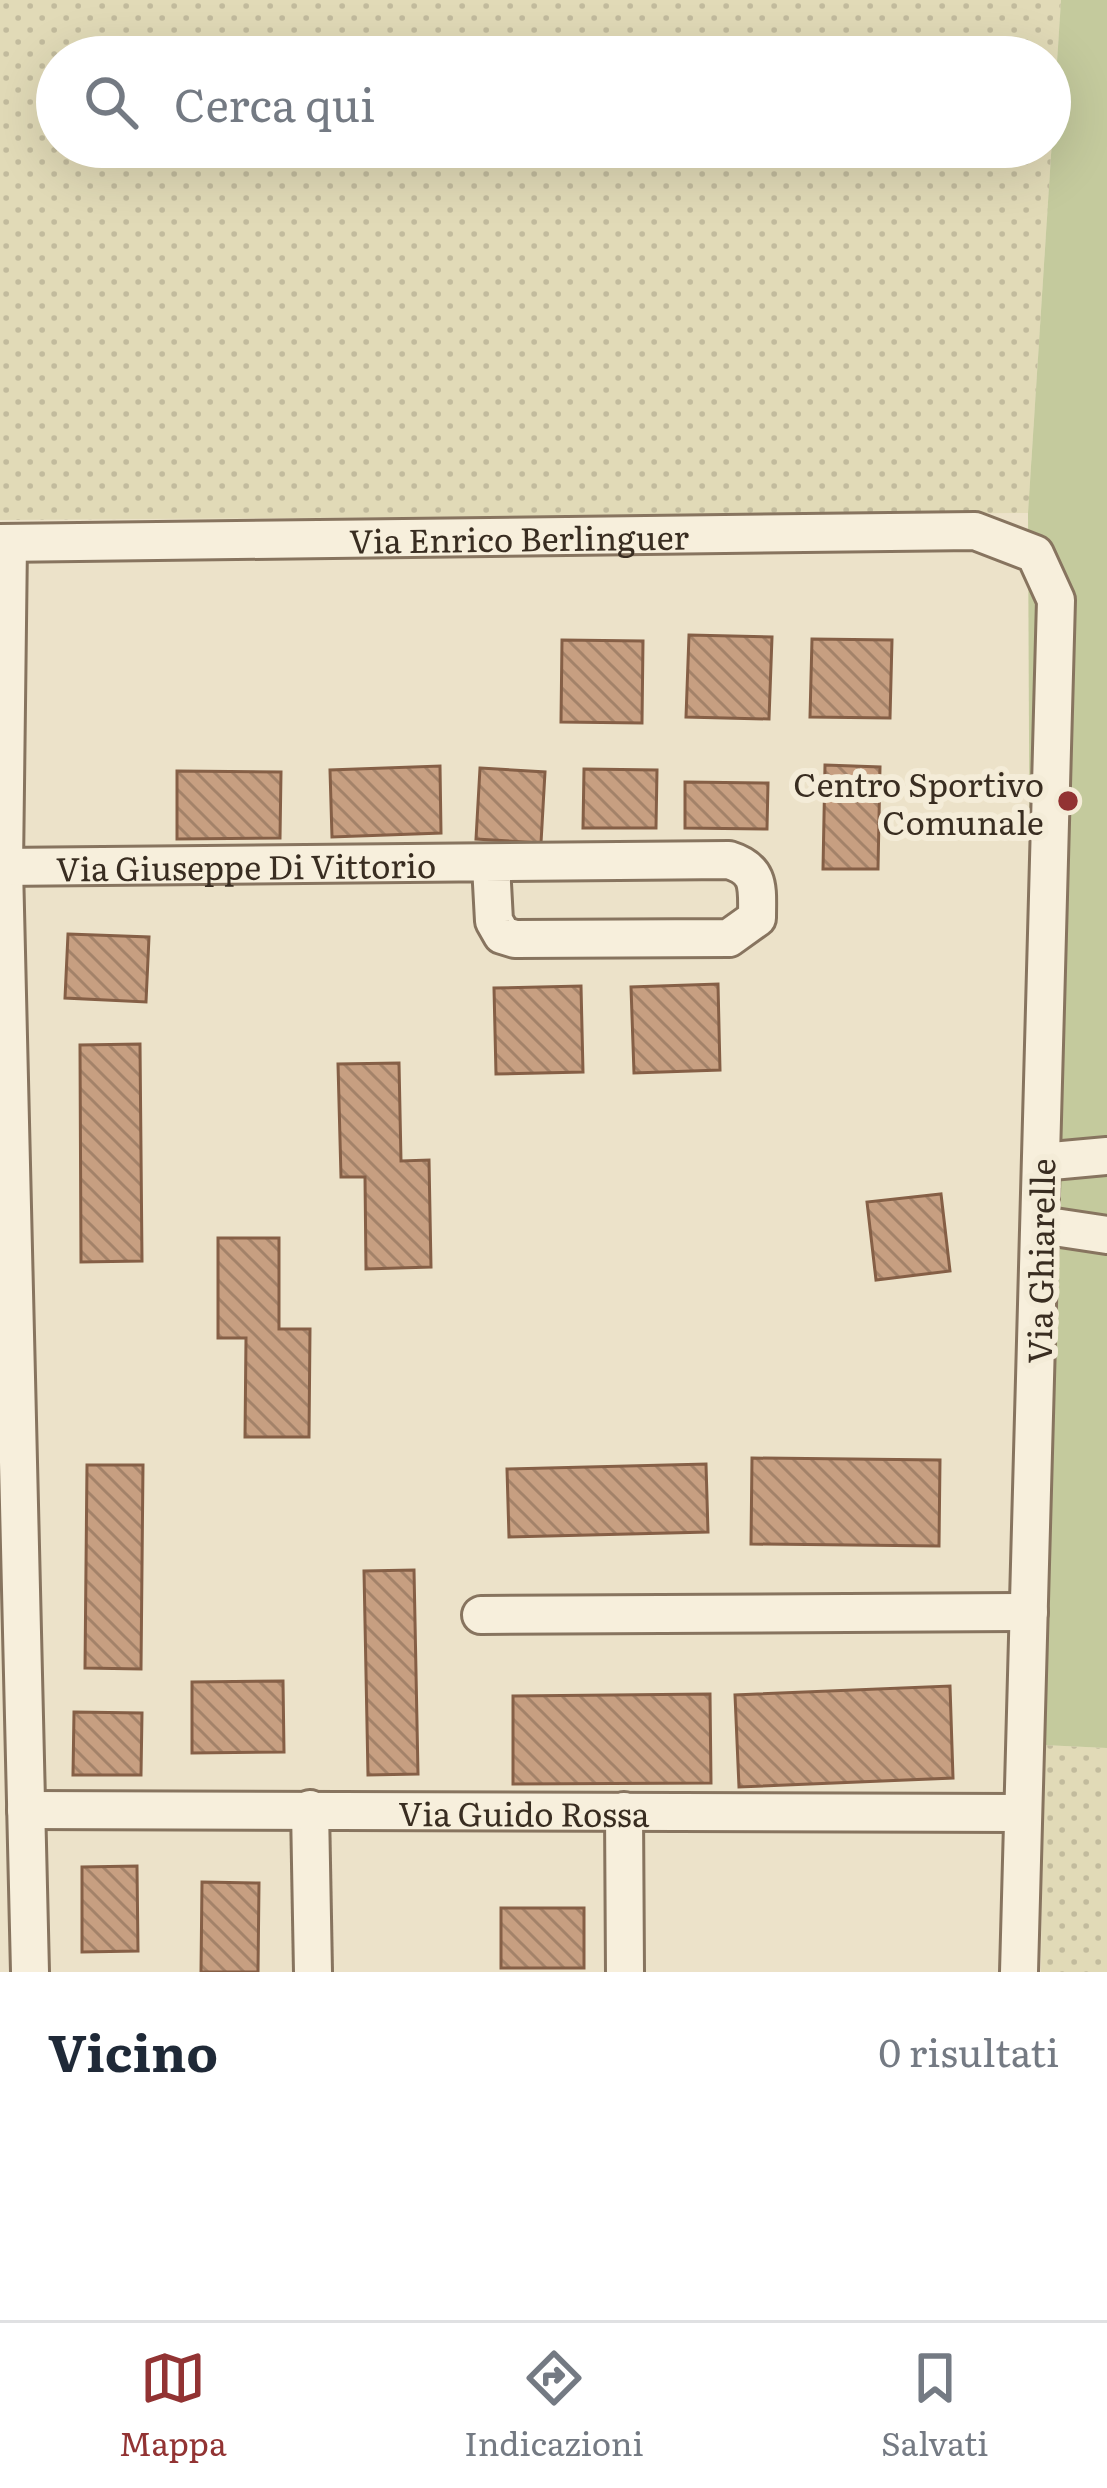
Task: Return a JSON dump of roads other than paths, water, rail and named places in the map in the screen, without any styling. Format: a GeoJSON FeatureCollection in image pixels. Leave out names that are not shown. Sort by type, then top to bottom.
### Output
{"type":"FeatureCollection","features":[{"type":"Feature","properties":{"kind":"street","name":"Via Enrico Berlinguer"},"geometry":{"type":"LineString","coordinates":[[4,543],[975,531],[1036,554]]}},
{"type":"Feature","properties":{"kind":"street"},"geometry":{"type":"LineString","coordinates":[[4,543],[2,867],[30,1972]]}},
{"type":"Feature","properties":{"kind":"street","name":"Via Ghiarelle"},"geometry":{"type":"LineString","coordinates":[[1018,1972],[1056,600],[1036,554]]}},
{"type":"Feature","properties":{"kind":"street","name":"Via Giuseppe Di Vittorio"},"geometry":{"type":"LineString","coordinates":[[2,867],[729,860],[747,866],[757,879],[757,918],[729,938],[515,940],[502,935],[494,921],[491,865]]}},
{"type":"Feature","properties":{"kind":"street"},"geometry":{"type":"LineString","coordinates":[[1041,1162],[1107,1156]]}},
{"type":"Feature","properties":{"kind":"street"},"geometry":{"type":"LineString","coordinates":[[1041,1225],[1107,1235]]}},
{"type":"Feature","properties":{"kind":"street"},"geometry":{"type":"LineString","coordinates":[[481,1615],[1029,1612]]}},
{"type":"Feature","properties":{"kind":"street"},"geometry":{"type":"LineString","coordinates":[[310,1809],[313,1972]]}},
{"type":"Feature","properties":{"kind":"street","name":"Via Guido Rossa"},"geometry":{"type":"LineString","coordinates":[[26,1810],[1023,1814]]}},
{"type":"Feature","properties":{"kind":"street"},"geometry":{"type":"LineString","coordinates":[[624,1811],[625,1972]]}},
{"type":"Feature","properties":{"kind":"place","name":"Centro Sportivo Comunale"},"geometry":{"type":"Point","coordinates":[1068,801]}}]}
